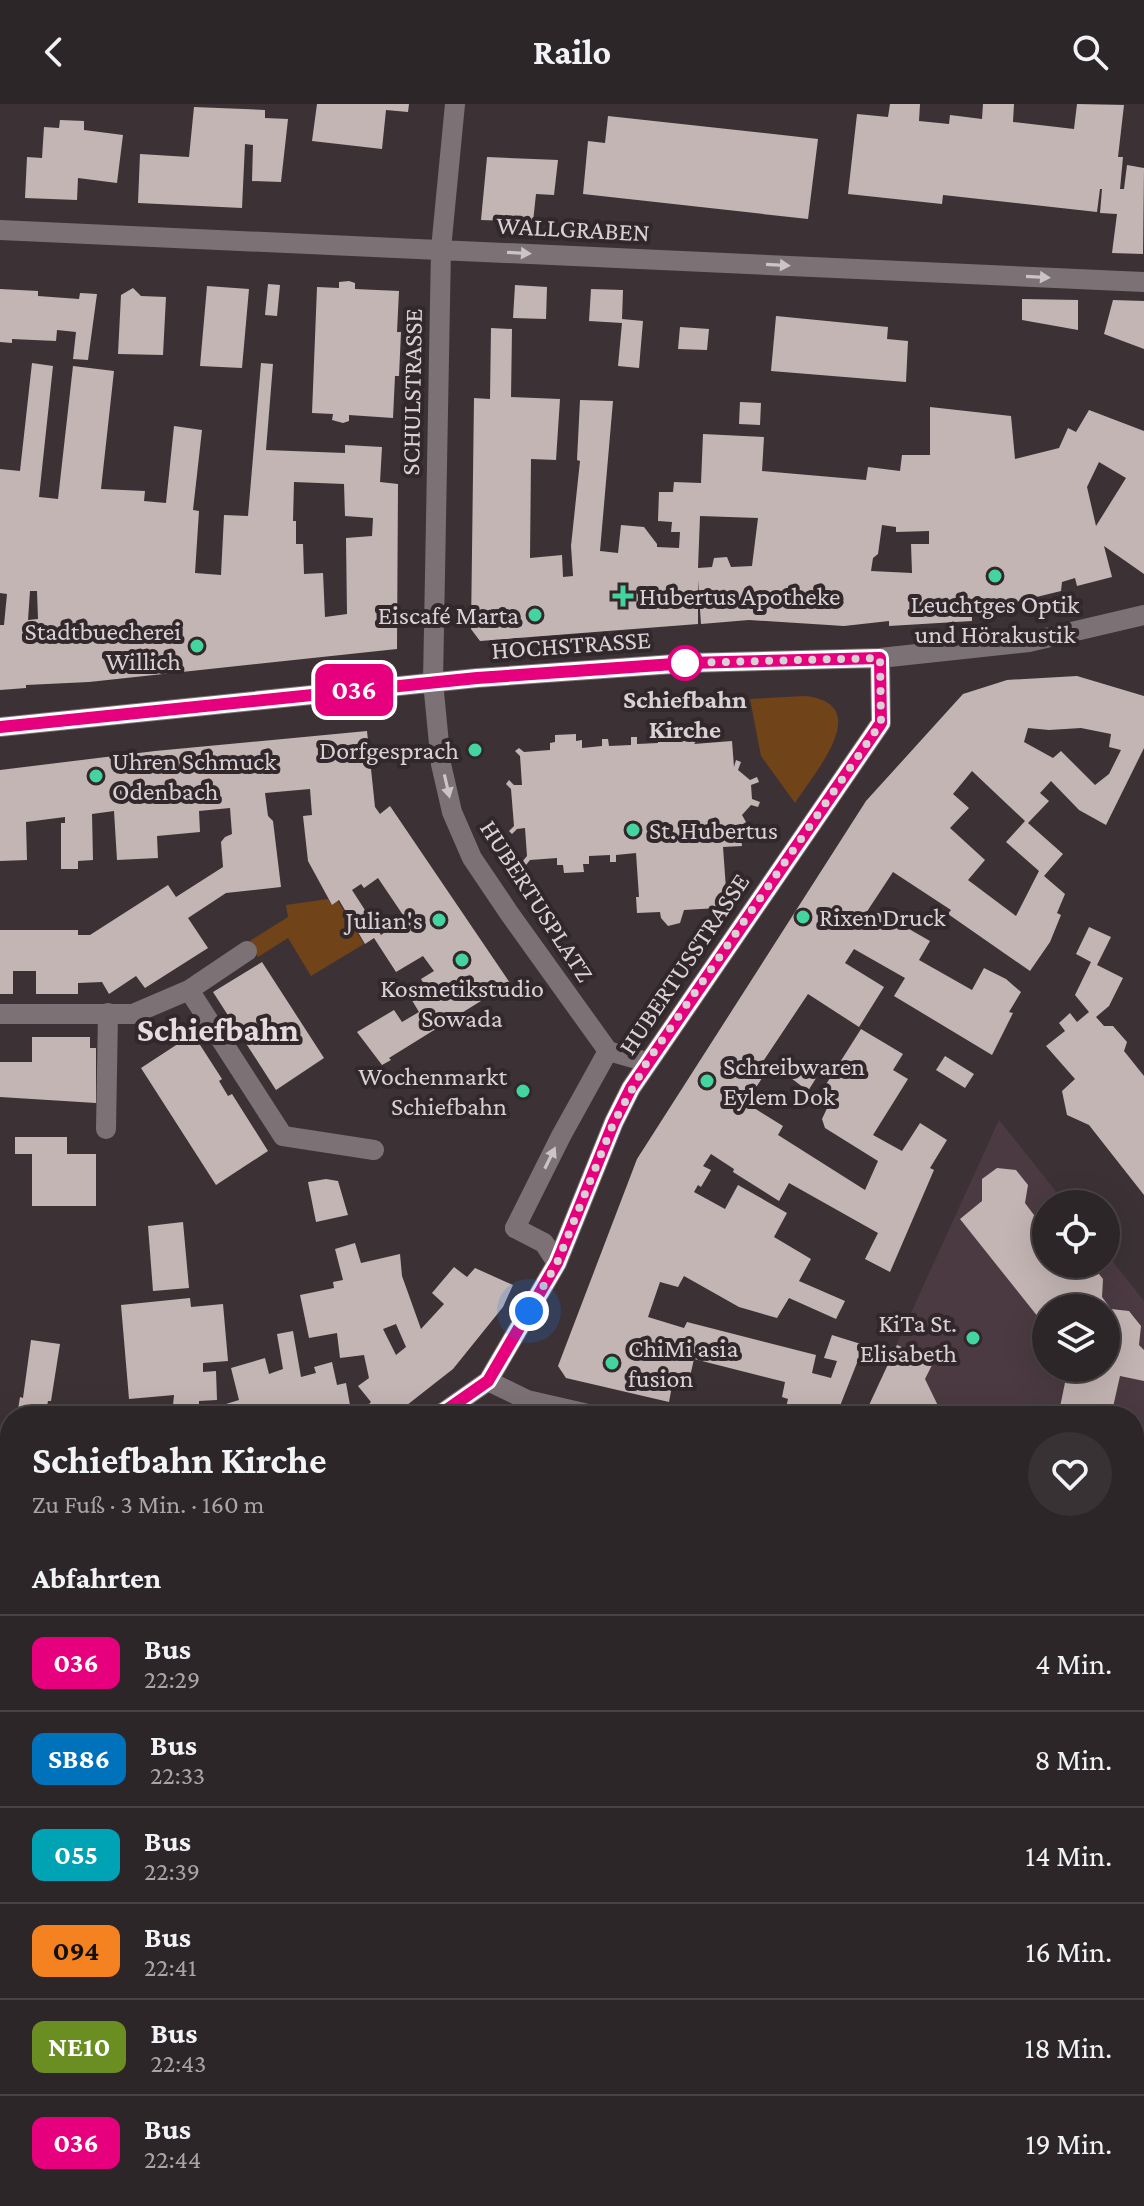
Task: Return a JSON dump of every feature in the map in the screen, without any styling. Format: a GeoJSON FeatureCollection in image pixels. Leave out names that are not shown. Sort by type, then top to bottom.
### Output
{"type":"FeatureCollection","features":[{"type":"Feature","properties":{"kind":"street","name":"SCHULSTRASSE"},"geometry":{"type":"LineString","coordinates":[[433,682],[441,249],[455,104]]}},
{"type":"Feature","properties":{"kind":"street","name":"WALLGRABEN"},"geometry":{"type":"LineString","coordinates":[[0,230],[1144,282]]}},
{"type":"Feature","properties":{"kind":"street","name":"HOCHSTRASSE"},"geometry":{"type":"LineString","coordinates":[[0,727],[433,682],[688,663],[880,658],[1029,642],[1144,615]]}},
{"type":"Feature","properties":{"kind":"street","name":"HUBERTUSSTRASSE"},"geometry":{"type":"LineString","coordinates":[[452,1406],[488,1381],[557,1263],[614,1122],[647,1062],[881,723],[880,658]]}},
{"type":"Feature","properties":{"kind":"street","name":"HUBERTUSPLATZ"},"geometry":{"type":"LineString","coordinates":[[433,682],[441,764],[452,812],[472,858],[608,1051]]}},
{"type":"Feature","properties":{"kind":"street"},"geometry":{"type":"LineString","coordinates":[[0,1014],[133,1014],[189,990],[247,951]]}},
{"type":"Feature","properties":{"kind":"street"},"geometry":{"type":"LineString","coordinates":[[189,990],[283,1136],[374,1150]]}},
{"type":"Feature","properties":{"kind":"street"},"geometry":{"type":"LineString","coordinates":[[106,1129],[108,1013]]}},
{"type":"Feature","properties":{"kind":"street"},"geometry":{"type":"LineString","coordinates":[[557,1263],[544,1243],[515,1228],[608,1051],[647,1062]]}},
{"type":"Feature","properties":{"kind":"street"},"geometry":{"type":"LineString","coordinates":[[488,1381],[522,1406]]}},
{"type":"Feature","properties":{"kind":"shaded area"},"geometry":{"type":"Polygon","coordinates":[[[805,696],[826,702],[836,712],[838,725],[825,758],[795,803],[761,756],[750,699],[805,696]]]}},
{"type":"Feature","properties":{"kind":"shaded area"},"geometry":{"type":"Polygon","coordinates":[[[328,899],[332,905],[338,901],[364,944],[311,976],[288,938],[258,957],[248,942],[288,917],[286,905],[328,899]]]}},
{"type":"Feature","properties":{"kind":"shaded area","name":"KiTa St. Elisabeth"},"geometry":{"type":"Polygon","coordinates":[[[999,1120],[1055,1190],[1032,1190],[1032,1278],[1120,1278],[1120,1271],[1144,1301],[1144,1406],[869,1406],[999,1120]]]}},
{"type":"Feature","properties":{"kind":"building"},"geometry":{"type":"Polygon","coordinates":[[[317,104],[409,104],[408,112],[386,110],[382,149],[312,141],[317,104]]]}},
{"type":"Feature","properties":{"kind":"building"},"geometry":{"type":"Polygon","coordinates":[[[890,104],[920,104],[919,121],[949,124],[950,115],[982,119],[983,104],[1014,104],[1013,122],[1074,129],[1077,104],[1124,105],[1118,157],[1123,157],[1120,189],[1124,189],[1127,165],[1144,168],[1143,254],[1112,253],[1117,214],[1100,213],[1102,189],[1097,212],[943,195],[942,204],[848,194],[857,114],[888,117],[890,104]]]}},
{"type":"Feature","properties":{"kind":"building"},"geometry":{"type":"Polygon","coordinates":[[[194,107],[265,110],[265,118],[288,119],[281,182],[252,181],[253,145],[245,144],[242,208],[138,203],[140,154],[189,157],[194,107]]]}},
{"type":"Feature","properties":{"kind":"building"},"geometry":{"type":"Polygon","coordinates":[[[608,116],[818,139],[808,219],[583,194],[588,141],[605,143],[608,116]]]}},
{"type":"Feature","properties":{"kind":"building"},"geometry":{"type":"Polygon","coordinates":[[[60,120],[84,121],[84,130],[123,135],[117,183],[78,178],[77,200],[25,198],[27,157],[42,158],[44,127],[59,128],[60,120]]]}},
{"type":"Feature","properties":{"kind":"building"},"geometry":{"type":"Polygon","coordinates":[[[487,157],[558,160],[554,195],[536,194],[533,222],[481,220],[487,157]]]}},
{"type":"Feature","properties":{"kind":"building"},"geometry":{"type":"Polygon","coordinates":[[[339,282],[355,283],[355,289],[399,291],[399,376],[395,376],[393,418],[349,415],[349,421],[343,423],[332,420],[333,414],[312,413],[317,287],[339,288],[339,282]]]}},
{"type":"Feature","properties":{"kind":"building"},"geometry":{"type":"Polygon","coordinates":[[[268,284],[280,285],[277,316],[265,315],[268,284]]]}},
{"type":"Feature","properties":{"kind":"building"},"geometry":{"type":"Polygon","coordinates":[[[515,285],[547,287],[546,319],[513,318],[515,285]]]}},
{"type":"Feature","properties":{"kind":"building"},"geometry":{"type":"Polygon","coordinates":[[[207,286],[249,289],[242,368],[200,366],[207,286]]]}},
{"type":"Feature","properties":{"kind":"building"},"geometry":{"type":"Polygon","coordinates":[[[133,288],[141,296],[166,297],[163,355],[118,354],[121,295],[133,288]]]}},
{"type":"Feature","properties":{"kind":"building"},"geometry":{"type":"Polygon","coordinates":[[[0,289],[38,291],[38,296],[79,299],[80,293],[97,294],[88,360],[73,359],[76,332],[57,330],[56,341],[12,339],[12,343],[0,342],[0,289]]]}},
{"type":"Feature","properties":{"kind":"building"},"geometry":{"type":"Polygon","coordinates":[[[591,289],[623,290],[622,319],[643,321],[639,368],[618,366],[622,323],[589,321],[591,289]]]}},
{"type":"Feature","properties":{"kind":"building"},"geometry":{"type":"Polygon","coordinates":[[[1022,299],[1078,300],[1078,330],[1022,320],[1022,299]]]}},
{"type":"Feature","properties":{"kind":"building"},"geometry":{"type":"Polygon","coordinates":[[[1113,300],[1144,301],[1144,349],[1104,334],[1113,300]]]}},
{"type":"Feature","properties":{"kind":"building"},"geometry":{"type":"Polygon","coordinates":[[[776,316],[888,327],[887,339],[908,341],[906,382],[771,371],[776,316]]]}},
{"type":"Feature","properties":{"kind":"building"},"geometry":{"type":"Polygon","coordinates":[[[680,327],[709,329],[707,350],[678,349],[680,327]]]}},
{"type":"Feature","properties":{"kind":"building"},"geometry":{"type":"Polygon","coordinates":[[[491,328],[512,329],[511,397],[560,399],[556,460],[531,459],[530,558],[562,555],[563,577],[573,576],[571,546],[580,461],[577,460],[580,400],[613,401],[600,551],[618,553],[621,525],[644,527],[657,547],[679,548],[680,532],[671,532],[672,522],[658,521],[659,492],[673,492],[674,482],[701,483],[703,434],[764,437],[762,471],[866,480],[868,467],[900,471],[902,455],[930,455],[930,407],[1011,416],[1015,459],[1059,448],[1068,428],[1076,432],[1089,410],[1144,431],[1144,574],[1104,546],[1112,577],[1077,586],[1075,578],[1062,582],[1061,591],[972,613],[972,621],[889,626],[889,621],[844,626],[749,620],[701,624],[698,580],[698,624],[480,641],[471,629],[474,398],[490,399],[491,328]],[[1099,462],[1087,487],[1096,526],[1126,478],[1099,462]],[[700,516],[698,568],[712,567],[714,558],[727,557],[731,567],[752,566],[758,518],[700,516]],[[882,525],[878,554],[873,558],[871,571],[912,573],[911,544],[929,544],[929,531],[896,532],[896,527],[882,525]]]}},
{"type":"Feature","properties":{"kind":"building"},"geometry":{"type":"Polygon","coordinates":[[[32,363],[53,366],[39,497],[58,499],[73,366],[114,371],[101,489],[145,491],[144,501],[166,503],[174,426],[202,430],[193,510],[199,511],[195,573],[221,575],[224,515],[248,516],[261,363],[273,364],[266,450],[345,453],[345,445],[382,447],[380,482],[398,484],[397,649],[0,690],[0,625],[4,625],[7,594],[0,593],[0,469],[20,471],[32,363]],[[294,482],[293,521],[296,521],[296,544],[303,544],[304,574],[323,573],[325,617],[347,614],[346,538],[372,536],[373,518],[345,516],[344,484],[294,482]],[[30,591],[28,620],[38,619],[37,591],[30,591]]]}},
{"type":"Feature","properties":{"kind":"building"},"geometry":{"type":"Polygon","coordinates":[[[740,402],[761,403],[760,425],[739,424],[740,402]]]}},
{"type":"Feature","properties":{"kind":"building"},"geometry":{"type":"Polygon","coordinates":[[[1077,676],[1144,696],[1144,748],[1106,825],[1079,810],[1051,781],[1040,793],[1049,801],[1028,823],[1063,854],[1044,876],[1065,894],[1057,913],[1061,915],[1050,942],[1030,971],[948,914],[951,910],[893,872],[866,913],[881,913],[930,941],[919,960],[972,990],[984,968],[1006,979],[1021,992],[1009,1012],[1013,1013],[992,1055],[894,996],[905,978],[854,949],[845,963],[884,987],[859,1027],[808,994],[764,1060],[771,1064],[746,1103],[783,1126],[778,1135],[865,1190],[878,1161],[825,1128],[822,1119],[829,1104],[818,1097],[861,1029],[903,1054],[893,1070],[908,1079],[873,1135],[902,1151],[920,1123],[947,1140],[930,1168],[934,1170],[890,1272],[865,1259],[878,1233],[789,1183],[779,1201],[711,1154],[703,1166],[711,1170],[701,1187],[698,1185],[694,1192],[725,1209],[738,1185],[787,1213],[774,1237],[811,1259],[799,1281],[845,1301],[836,1319],[789,1298],[777,1318],[739,1307],[684,1276],[678,1287],[660,1282],[648,1317],[684,1328],[687,1322],[816,1355],[812,1373],[831,1378],[837,1361],[824,1358],[832,1335],[864,1345],[840,1406],[786,1406],[788,1399],[782,1397],[785,1382],[694,1359],[687,1390],[672,1386],[669,1402],[566,1378],[558,1366],[637,1159],[866,801],[963,694],[1007,680],[1077,676]],[[1028,728],[1024,742],[1053,758],[1061,751],[1095,785],[1109,774],[1121,750],[1109,747],[1111,734],[1081,728],[1028,728]],[[972,771],[953,794],[969,808],[950,828],[985,860],[968,880],[1016,916],[1039,871],[1006,842],[1025,821],[972,771]]]}},
{"type":"Feature","properties":{"kind":"building"},"geometry":{"type":"Polygon","coordinates":[[[367,731],[375,807],[380,814],[390,806],[510,983],[382,1065],[357,1032],[394,1010],[402,1022],[419,1012],[410,997],[426,987],[421,979],[434,971],[423,956],[396,972],[374,938],[365,944],[339,900],[332,905],[308,861],[303,816],[312,815],[310,789],[265,793],[268,816],[273,821],[281,887],[226,893],[188,918],[208,948],[145,988],[136,976],[109,994],[102,982],[78,983],[78,994],[36,994],[36,971],[13,971],[13,994],[0,994],[0,930],[78,930],[78,935],[90,935],[168,885],[176,897],[223,867],[221,842],[232,834],[230,808],[199,811],[200,832],[157,836],[158,858],[117,860],[114,811],[92,814],[93,860],[78,861],[78,869],[61,869],[61,823],[65,823],[65,817],[26,822],[27,860],[0,861],[0,770],[155,751],[367,731]],[[378,878],[364,888],[361,884],[352,890],[381,935],[405,918],[378,878]]]}},
{"type":"Feature","properties":{"kind":"building","name":"St. Hubertus"},"geometry":{"type":"Polygon","coordinates":[[[576,734],[576,741],[582,740],[582,748],[602,746],[602,739],[608,739],[609,746],[631,745],[631,737],[637,737],[637,744],[658,743],[657,735],[663,735],[664,742],[689,740],[692,735],[698,739],[694,744],[732,741],[734,767],[736,760],[741,762],[738,770],[750,780],[757,777],[759,782],[751,785],[752,799],[760,802],[758,807],[751,805],[742,815],[746,822],[740,826],[742,846],[723,847],[727,903],[718,908],[684,910],[680,923],[668,926],[660,912],[637,913],[636,853],[616,855],[616,862],[610,862],[610,855],[589,856],[589,864],[583,864],[584,872],[564,873],[563,865],[557,865],[557,858],[530,860],[526,865],[522,862],[527,856],[525,828],[517,829],[512,834],[509,831],[514,826],[511,789],[506,784],[509,780],[514,785],[522,785],[520,756],[515,751],[519,748],[524,752],[550,750],[555,735],[576,734]]]}},
{"type":"Feature","properties":{"kind":"building"},"geometry":{"type":"Polygon","coordinates":[[[1089,927],[1111,937],[1097,965],[1123,978],[1109,1006],[1096,1017],[1104,1026],[1113,1026],[1127,1042],[1124,1051],[1144,1076],[1144,1195],[1089,1125],[1067,1115],[1062,1091],[1075,1079],[1046,1046],[1065,1031],[1059,1023],[1070,1013],[1077,1022],[1089,1012],[1075,995],[1091,962],[1076,954],[1089,927]]]}},
{"type":"Feature","properties":{"kind":"building"},"geometry":{"type":"Polygon","coordinates":[[[262,962],[324,1058],[276,1090],[213,992],[262,962]]]}},
{"type":"Feature","properties":{"kind":"building"},"geometry":{"type":"Polygon","coordinates":[[[193,1034],[222,1079],[219,1081],[228,1096],[232,1094],[268,1151],[216,1185],[141,1068],[193,1034]]]}},
{"type":"Feature","properties":{"kind":"building"},"geometry":{"type":"Polygon","coordinates":[[[32,1037],[90,1037],[90,1048],[96,1048],[96,1103],[0,1097],[0,1062],[32,1062],[32,1037]]]}},
{"type":"Feature","properties":{"kind":"building"},"geometry":{"type":"Polygon","coordinates":[[[945,1056],[974,1074],[965,1088],[936,1070],[945,1056]]]}},
{"type":"Feature","properties":{"kind":"building"},"geometry":{"type":"Polygon","coordinates":[[[793,1067],[818,1075],[808,1091],[787,1075],[793,1067]]]}},
{"type":"Feature","properties":{"kind":"building"},"geometry":{"type":"Polygon","coordinates":[[[15,1137],[67,1137],[67,1154],[96,1154],[96,1206],[32,1206],[32,1154],[15,1154],[15,1137]]]}},
{"type":"Feature","properties":{"kind":"building"},"geometry":{"type":"Polygon","coordinates":[[[997,1168],[1016,1170],[1028,1185],[1025,1203],[1032,1212],[1032,1278],[1102,1278],[1102,1294],[1032,1294],[1032,1309],[960,1219],[982,1201],[982,1179],[997,1168]]]}},
{"type":"Feature","properties":{"kind":"building"},"geometry":{"type":"Polygon","coordinates":[[[338,1181],[348,1215],[316,1222],[308,1182],[338,1181]]]}},
{"type":"Feature","properties":{"kind":"building"},"geometry":{"type":"Polygon","coordinates":[[[183,1222],[189,1288],[153,1291],[148,1226],[183,1222]]]}},
{"type":"Feature","properties":{"kind":"building"},"geometry":{"type":"Polygon","coordinates":[[[355,1243],[361,1263],[400,1254],[402,1276],[421,1329],[444,1304],[432,1293],[454,1267],[467,1277],[475,1268],[513,1285],[503,1307],[453,1369],[406,1406],[367,1406],[371,1402],[358,1386],[369,1378],[364,1355],[340,1358],[337,1333],[309,1338],[300,1295],[334,1288],[333,1282],[343,1280],[335,1249],[355,1243]],[[396,1324],[383,1329],[396,1355],[406,1347],[396,1324]]]}},
{"type":"Feature","properties":{"kind":"building"},"geometry":{"type":"Polygon","coordinates":[[[190,1298],[191,1307],[223,1304],[228,1361],[203,1363],[203,1372],[216,1371],[217,1400],[199,1401],[199,1406],[173,1406],[174,1395],[129,1399],[121,1305],[190,1298]]]}},
{"type":"Feature","properties":{"kind":"building"},"geometry":{"type":"Polygon","coordinates":[[[1120,1310],[1129,1311],[1141,1326],[1139,1345],[1144,1350],[1144,1381],[1120,1376],[1120,1310]]]}},
{"type":"Feature","properties":{"kind":"building"},"geometry":{"type":"Polygon","coordinates":[[[293,1331],[301,1377],[316,1373],[314,1367],[332,1362],[337,1385],[346,1383],[350,1406],[227,1406],[239,1400],[231,1368],[265,1358],[269,1374],[283,1369],[277,1334],[293,1331]]]}},
{"type":"Feature","properties":{"kind":"building"},"geometry":{"type":"Polygon","coordinates":[[[31,1340],[60,1344],[51,1401],[47,1406],[19,1406],[20,1397],[23,1398],[31,1340]]]}},
{"type":"Feature","properties":{"kind":"building"},"geometry":{"type":"Polygon","coordinates":[[[897,1345],[934,1361],[925,1379],[938,1406],[869,1406],[897,1345]]]}},
{"type":"Feature","properties":{"kind":"building"},"geometry":{"type":"Polygon","coordinates":[[[1065,1382],[1119,1382],[1113,1406],[1060,1406],[1065,1382]]]}},
{"type":"Feature","properties":{"kind":"bus line","name":"036"},"geometry":{"type":"LineString","coordinates":[[0,727],[477,678],[688,663],[880,658],[881,723],[647,1062],[614,1122],[557,1263],[488,1381],[452,1406]]}},
{"type":"Feature","properties":{"kind":"place","name":"Leuchtges Optik und Hörakustik"},"geometry":{"type":"Point","coordinates":[995,576]}},
{"type":"Feature","properties":{"kind":"place","name":"Hubertus Apotheke"},"geometry":{"type":"Point","coordinates":[623,596]}},
{"type":"Feature","properties":{"kind":"place","name":"Eiscafé Marta"},"geometry":{"type":"Point","coordinates":[535,615]}},
{"type":"Feature","properties":{"kind":"place","name":"Stadtbuecherei Willich"},"geometry":{"type":"Point","coordinates":[197,646]}},
{"type":"Feature","properties":{"kind":"place","name":"Schiefbahn Kirche"},"geometry":{"type":"Point","coordinates":[685,663]}},
{"type":"Feature","properties":{"kind":"place","name":"Dorfgesprach"},"geometry":{"type":"Point","coordinates":[475,750]}},
{"type":"Feature","properties":{"kind":"place","name":"Uhren Schmuck Odenbach"},"geometry":{"type":"Point","coordinates":[96,776]}},
{"type":"Feature","properties":{"kind":"place","name":"St. Hubertus"},"geometry":{"type":"Point","coordinates":[633,830]}},
{"type":"Feature","properties":{"kind":"place","name":"Rixen Druck"},"geometry":{"type":"Point","coordinates":[803,917]}},
{"type":"Feature","properties":{"kind":"place","name":"Julian's"},"geometry":{"type":"Point","coordinates":[439,920]}},
{"type":"Feature","properties":{"kind":"place","name":"Kosmetikstudio Sowada"},"geometry":{"type":"Point","coordinates":[462,960]}},
{"type":"Feature","properties":{"kind":"place","name":"Schreibwaren Eylem Dok"},"geometry":{"type":"Point","coordinates":[707,1081]}},
{"type":"Feature","properties":{"kind":"place","name":"Wochenmarkt Schiefbahn"},"geometry":{"type":"Point","coordinates":[523,1091]}},
{"type":"Feature","properties":{"kind":"place","name":"KiTa St. Elisabeth"},"geometry":{"type":"Point","coordinates":[973,1338]}},
{"type":"Feature","properties":{"kind":"place","name":"ChiMi asia fusion"},"geometry":{"type":"Point","coordinates":[612,1363]}},
{"type":"Feature","properties":{"kind":"district","name":"Schiefbahn"},"geometry":{"type":"Point","coordinates":[218,1029]}},
{"type":"Feature","properties":{"kind":"route"},"geometry":{"type":"LineString","coordinates":[[529,1311],[557,1263],[614,1122],[631,1088],[881,723],[880,658],[685,663]]}}]}
